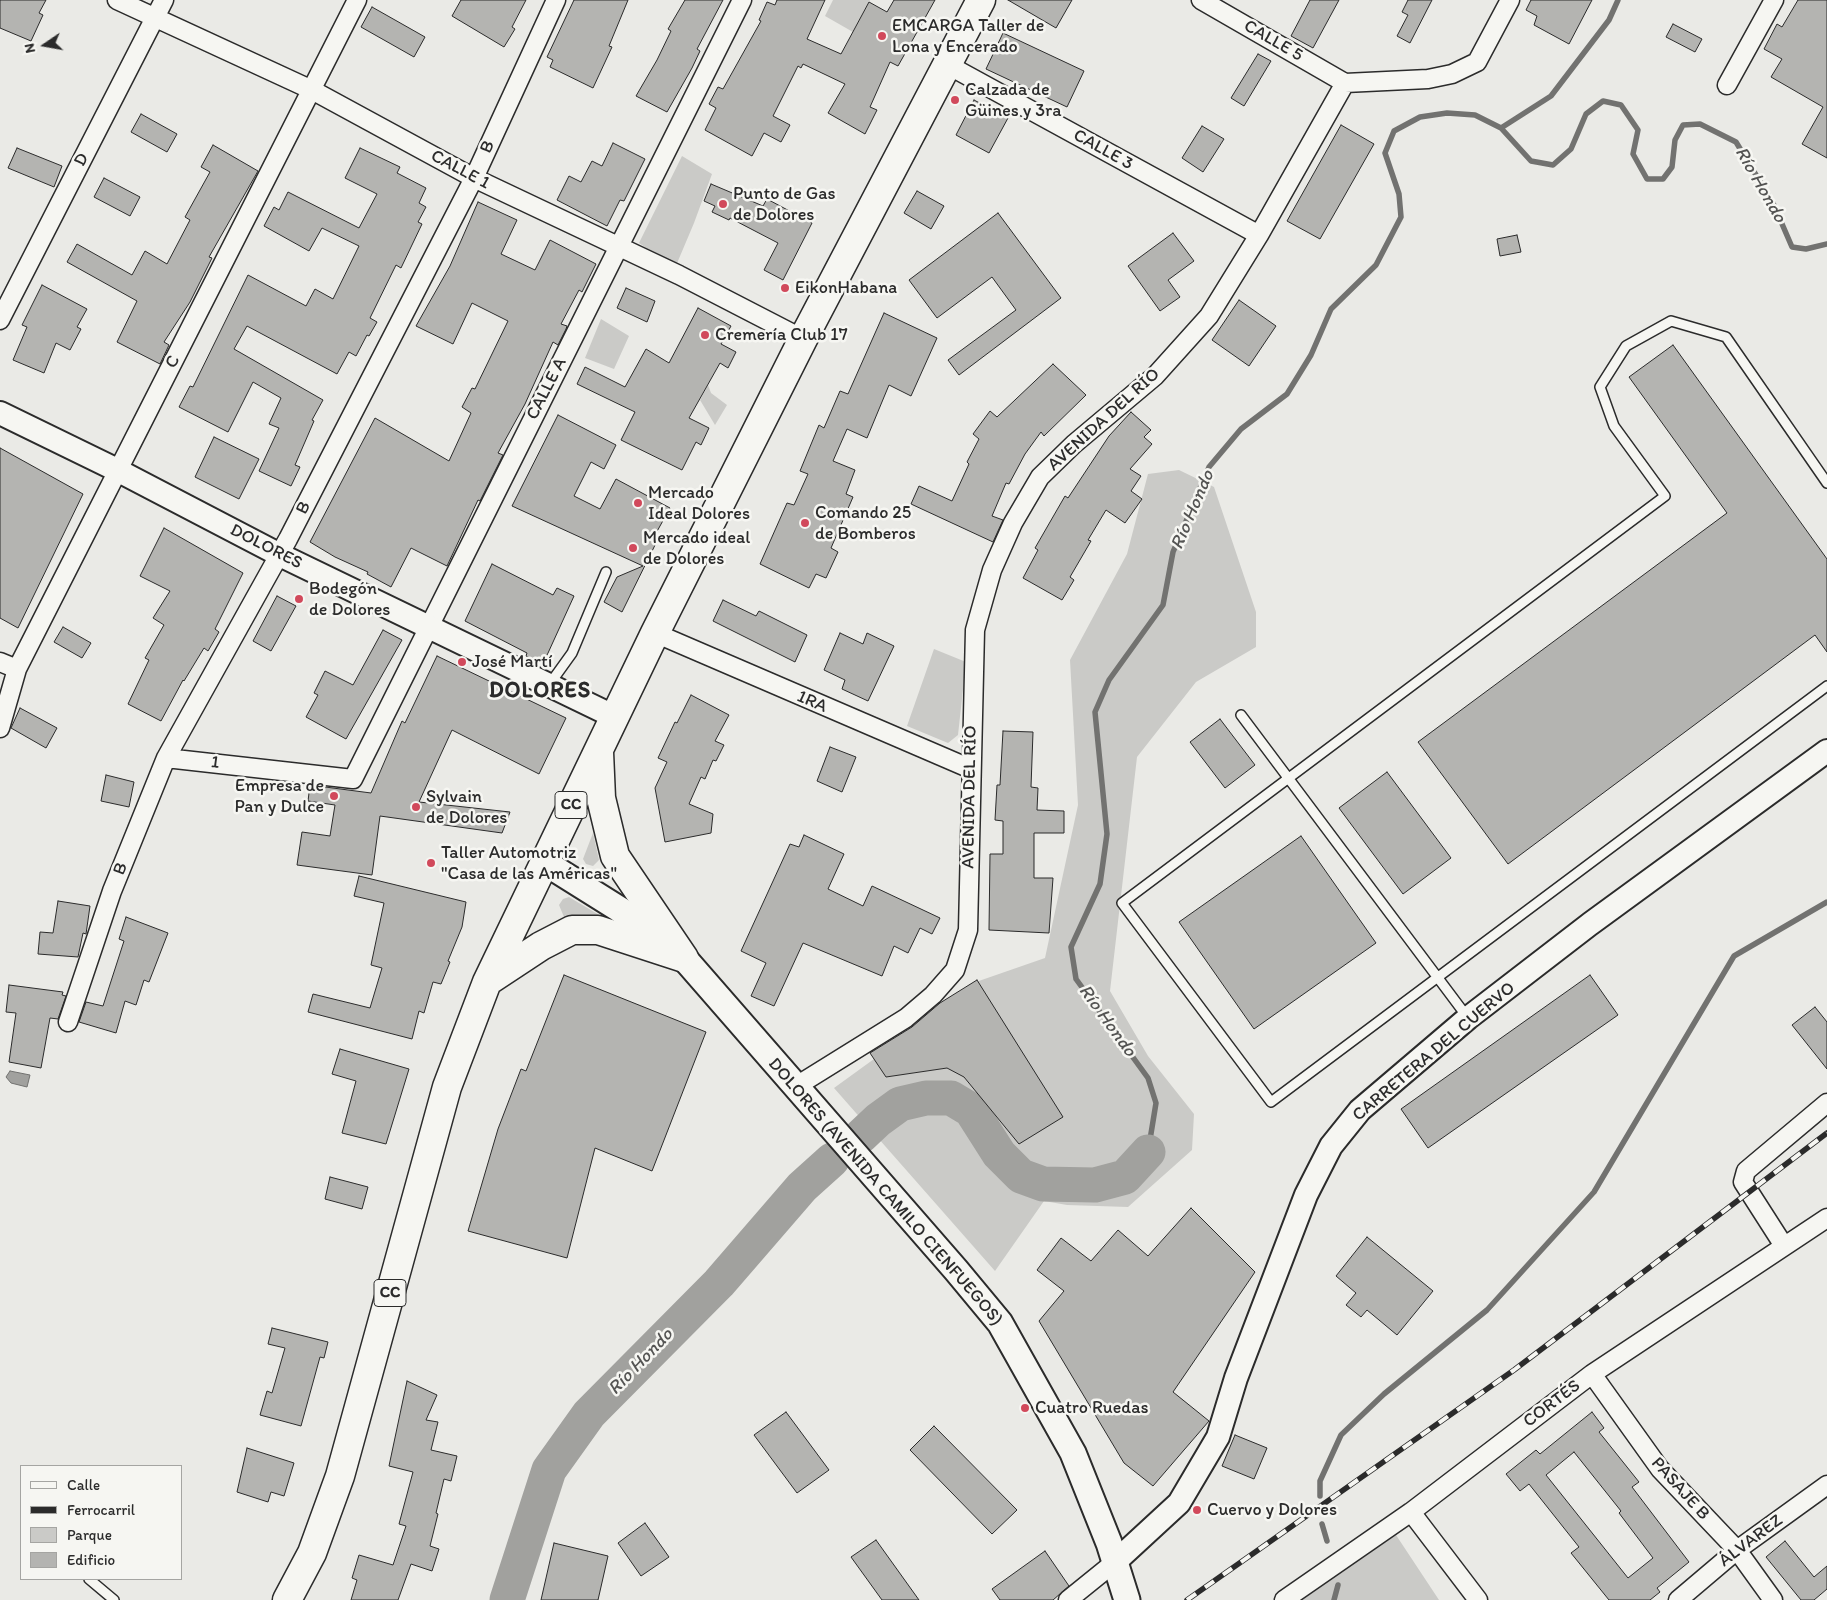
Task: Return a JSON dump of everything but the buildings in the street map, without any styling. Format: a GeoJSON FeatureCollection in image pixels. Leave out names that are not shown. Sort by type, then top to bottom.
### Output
{"type":"FeatureCollection","features":[{"type":"Feature","properties":{"kind":"main road","name":"CC"},"geometry":{"type":"LineString","coordinates":[[287,1600],[312,1554],[340,1476],[447,1087],[487,982],[655,633],[803,339],[981,0]]}},
{"type":"Feature","properties":{"kind":"main road"},"geometry":{"type":"LineString","coordinates":[[599,748],[601,798],[615,856],[684,958]]}},
{"type":"Feature","properties":{"kind":"main road","name":"DOLORES (AVENIDA CAMILO CIENFUEGOS)"},"geometry":{"type":"LineString","coordinates":[[544,862],[619,909],[684,958],[1000,1323],[1074,1453],[1116,1562],[1126,1600]]}},
{"type":"Feature","properties":{"kind":"main road"},"geometry":{"type":"LineString","coordinates":[[487,982],[541,946],[572,930],[598,930],[684,958]]}},
{"type":"Feature","properties":{"kind":"street","name":"CALLE 1"},"geometry":{"type":"LineString","coordinates":[[117,0],[312,90],[474,178],[619,246],[803,339]]}},
{"type":"Feature","properties":{"kind":"street","name":"D"},"geometry":{"type":"LineString","coordinates":[[0,320],[164,0]]}},
{"type":"Feature","properties":{"kind":"street","name":"C"},"geometry":{"type":"LineString","coordinates":[[1,720],[17,669],[357,0]]}},
{"type":"Feature","properties":{"kind":"street","name":"B"},"geometry":{"type":"LineString","coordinates":[[68,1022],[112,891],[166,758],[280,555],[474,178],[556,0]]}},
{"type":"Feature","properties":{"kind":"street","name":"CALLE A"},"geometry":{"type":"LineString","coordinates":[[353,779],[742,0]]}},
{"type":"Feature","properties":{"kind":"street"},"geometry":{"type":"LineString","coordinates":[[1345,83],[1428,79],[1452,74],[1477,62],[1510,0]]}},
{"type":"Feature","properties":{"kind":"street"},"geometry":{"type":"LineString","coordinates":[[1727,85],[1774,0]]}},
{"type":"Feature","properties":{"kind":"street","name":"CALLE 5"},"geometry":{"type":"LineString","coordinates":[[1209,2],[1345,83]]}},
{"type":"Feature","properties":{"kind":"street","name":"CALLE 3"},"geometry":{"type":"LineString","coordinates":[[948,65],[1259,234]]}},
{"type":"Feature","properties":{"kind":"street","name":"AVENIDA DEL RÍO"},"geometry":{"type":"LineString","coordinates":[[795,1087],[906,1018],[933,995],[956,970],[968,930],[970,769],[975,630],[992,570],[1013,523],[1040,477],[1074,444],[1155,376],[1209,316],[1259,234],[1345,83]]}},
{"type":"Feature","properties":{"kind":"street","name":"DOLORES"},"geometry":{"type":"LineString","coordinates":[[0,413],[117,470],[280,555],[615,717]]}},
{"type":"Feature","properties":{"kind":"street","name":"1RA"},"geometry":{"type":"LineString","coordinates":[[655,633],[970,769]]}},
{"type":"Feature","properties":{"kind":"street"},"geometry":{"type":"LineString","coordinates":[[0,662],[17,669]]}},
{"type":"Feature","properties":{"kind":"street","name":"CARRETERA DEL CUERVO"},"geometry":{"type":"LineString","coordinates":[[1116,1562],[1179,1503],[1218,1438],[1236,1378],[1306,1196],[1331,1146],[1360,1110],[1468,1018],[1598,918],[1827,751]]}},
{"type":"Feature","properties":{"kind":"street","name":"1"},"geometry":{"type":"LineString","coordinates":[[166,758],[353,779]]}},
{"type":"Feature","properties":{"kind":"street"},"geometry":{"type":"LineString","coordinates":[[1784,1246],[1746,1188],[1744,1182],[1746,1171],[1827,1103]]}},
{"type":"Feature","properties":{"kind":"street","name":"CORTÉS"},"geometry":{"type":"LineString","coordinates":[[1284,1600],[1411,1512],[1592,1374],[1827,1218]]}},
{"type":"Feature","properties":{"kind":"street","name":"PASAJE B"},"geometry":{"type":"LineString","coordinates":[[1592,1374],[1660,1469],[1737,1550],[1773,1600]]}},
{"type":"Feature","properties":{"kind":"street","name":"ÁLVAREZ"},"geometry":{"type":"LineString","coordinates":[[1678,1600],[1737,1550],[1827,1485]]}},
{"type":"Feature","properties":{"kind":"street"},"geometry":{"type":"LineString","coordinates":[[1411,1512],[1478,1600]]}},
{"type":"Feature","properties":{"kind":"street"},"geometry":{"type":"LineString","coordinates":[[1068,1600],[1116,1562]]}},
{"type":"Feature","properties":{"kind":"lane"},"geometry":{"type":"LineString","coordinates":[[1827,483],[1726,337],[1671,321],[1626,346],[1600,387],[1614,426],[1666,496],[1122,903],[1271,1102],[1827,686]]}},
{"type":"Feature","properties":{"kind":"lane"},"geometry":{"type":"LineString","coordinates":[[549,686],[572,653],[606,572]]}},
{"type":"Feature","properties":{"kind":"lane"},"geometry":{"type":"LineString","coordinates":[[1241,715],[1468,1018]]}},
{"type":"Feature","properties":{"kind":"lane"},"geometry":{"type":"LineString","coordinates":[[91,1580],[114,1600]]}},
{"type":"Feature","properties":{"kind":"green space"},"geometry":{"type":"Polygon","coordinates":[[[833,0],[870,0],[853,32],[825,16],[833,0]]]}},
{"type":"Feature","properties":{"kind":"green space"},"geometry":{"type":"Polygon","coordinates":[[[682,156],[712,174],[675,268],[639,243],[682,156]]]}},
{"type":"Feature","properties":{"kind":"green space"},"geometry":{"type":"Polygon","coordinates":[[[601,319],[629,336],[614,369],[585,358],[601,319]]]}},
{"type":"Feature","properties":{"kind":"green space"},"geometry":{"type":"Polygon","coordinates":[[[708,385],[711,393],[727,405],[715,425],[700,400],[708,385]]]}},
{"type":"Feature","properties":{"kind":"green space"},"geometry":{"type":"Polygon","coordinates":[[[1179,470],[1214,487],[1256,612],[1256,647],[1196,682],[1137,757],[1110,991],[1148,1056],[1194,1114],[1192,1150],[1128,1207],[1067,1205],[1044,1201],[995,1271],[834,1088],[874,1059],[886,1077],[947,1068],[973,983],[1045,958],[1078,805],[1070,660],[1127,554],[1148,474],[1179,470]]]}},
{"type":"Feature","properties":{"kind":"green space"},"geometry":{"type":"Polygon","coordinates":[[[934,649],[966,662],[958,735],[948,743],[907,726],[934,649]]]}},
{"type":"Feature","properties":{"kind":"green space"},"geometry":{"type":"Polygon","coordinates":[[[593,833],[599,860],[593,866],[586,864],[583,859],[593,833]]]}},
{"type":"Feature","properties":{"kind":"green space"},"geometry":{"type":"Polygon","coordinates":[[[569,897],[601,916],[574,919],[564,917],[559,905],[563,899],[569,897]]]}},
{"type":"Feature","properties":{"kind":"green space"},"geometry":{"type":"Polygon","coordinates":[[[1396,1535],[1439,1600],[1300,1600],[1396,1535]]]}},
{"type":"Feature","properties":{"kind":"shaded area"},"geometry":{"type":"Polygon","coordinates":[[[10,1071],[30,1075],[27,1087],[11,1083],[6,1077],[10,1071]]]}},
{"type":"Feature","properties":{"kind":"waterway"},"geometry":{"type":"LineString","coordinates":[[1501,128],[1551,96],[1609,20],[1618,0]]}},
{"type":"Feature","properties":{"kind":"waterway","name":"Río Hondo"},"geometry":{"type":"LineString","coordinates":[[1148,1152],[1156,1103],[1148,1078],[1076,979],[1071,947],[1100,884],[1107,834],[1095,712],[1109,680],[1163,605],[1173,552],[1209,467],[1241,429],[1287,394],[1311,355],[1331,309],[1376,265],[1401,217],[1399,194],[1385,153],[1394,131],[1420,117],[1447,113],[1475,115],[1501,128],[1531,161],[1553,165],[1571,149],[1586,114],[1603,101],[1621,105],[1638,130],[1633,154],[1647,179],[1663,179],[1672,167],[1675,140],[1683,125],[1700,124],[1736,142],[1773,203],[1792,247],[1806,249],[1827,244]]}},
{"type":"Feature","properties":{"kind":"waterway"},"geometry":{"type":"LineString","coordinates":[[1320,1496],[1320,1481],[1341,1435],[1384,1394],[1487,1310],[1594,1192],[1734,956],[1827,902]]}},
{"type":"Feature","properties":{"kind":"waterway","name":"Río Hondo"},"geometry":{"type":"LineString","coordinates":[[861,1136],[878,1120],[900,1104],[926,1098],[951,1098],[971,1110],[999,1154],[1021,1176],[1043,1184],[1095,1185],[1125,1177],[1148,1152]]}},
{"type":"Feature","properties":{"kind":"waterway","name":"Río Hondo"},"geometry":{"type":"LineString","coordinates":[[507,1600],[549,1470],[589,1414],[719,1283],[802,1187],[832,1160]]}},
{"type":"Feature","properties":{"kind":"waterway"},"geometry":{"type":"LineString","coordinates":[[1322,1524],[1327,1541]]}},
{"type":"Feature","properties":{"kind":"waterway"},"geometry":{"type":"LineString","coordinates":[[1334,1600],[1338,1585]]}},
{"type":"Feature","properties":{"kind":"railway"},"geometry":{"type":"LineString","coordinates":[[1187,1600],[1514,1370],[1827,1133]]}},
{"type":"Feature","properties":{"kind":"place","name":"EMCARGA Taller de Lona y Encerado"},"geometry":{"type":"Point","coordinates":[882,36]}},
{"type":"Feature","properties":{"kind":"place","name":"Calzada de Güines y 3ra"},"geometry":{"type":"Point","coordinates":[955,100]}},
{"type":"Feature","properties":{"kind":"place","name":"Punto de Gas de Dolores"},"geometry":{"type":"Point","coordinates":[723,204]}},
{"type":"Feature","properties":{"kind":"place","name":"EikonHabana"},"geometry":{"type":"Point","coordinates":[785,288]}},
{"type":"Feature","properties":{"kind":"place","name":"Cremería Club 17"},"geometry":{"type":"Point","coordinates":[705,335]}},
{"type":"Feature","properties":{"kind":"place","name":"Mercado Ideal Dolores"},"geometry":{"type":"Point","coordinates":[638,503]}},
{"type":"Feature","properties":{"kind":"place","name":"Comando 25 de Bomberos"},"geometry":{"type":"Point","coordinates":[805,523]}},
{"type":"Feature","properties":{"kind":"place","name":"Mercado ideal de Dolores"},"geometry":{"type":"Point","coordinates":[633,548]}},
{"type":"Feature","properties":{"kind":"place","name":"Bodegón de Dolores"},"geometry":{"type":"Point","coordinates":[299,599]}},
{"type":"Feature","properties":{"kind":"place","name":"José Martí"},"geometry":{"type":"Point","coordinates":[462,662]}},
{"type":"Feature","properties":{"kind":"place","name":"Empresa de Pan y Dulce"},"geometry":{"type":"Point","coordinates":[334,796]}},
{"type":"Feature","properties":{"kind":"place","name":"Sylvain de Dolores"},"geometry":{"type":"Point","coordinates":[416,807]}},
{"type":"Feature","properties":{"kind":"place","name":"Taller Automotriz \"Casa de las Américas\""},"geometry":{"type":"Point","coordinates":[431,863]}},
{"type":"Feature","properties":{"kind":"place","name":"Cuatro Ruedas"},"geometry":{"type":"Point","coordinates":[1025,1408]}},
{"type":"Feature","properties":{"kind":"place","name":"Cuervo y Dolores"},"geometry":{"type":"Point","coordinates":[1197,1510]}},
{"type":"Feature","properties":{"kind":"district","name":"DOLORES"},"geometry":{"type":"Point","coordinates":[540,691]}}]}
